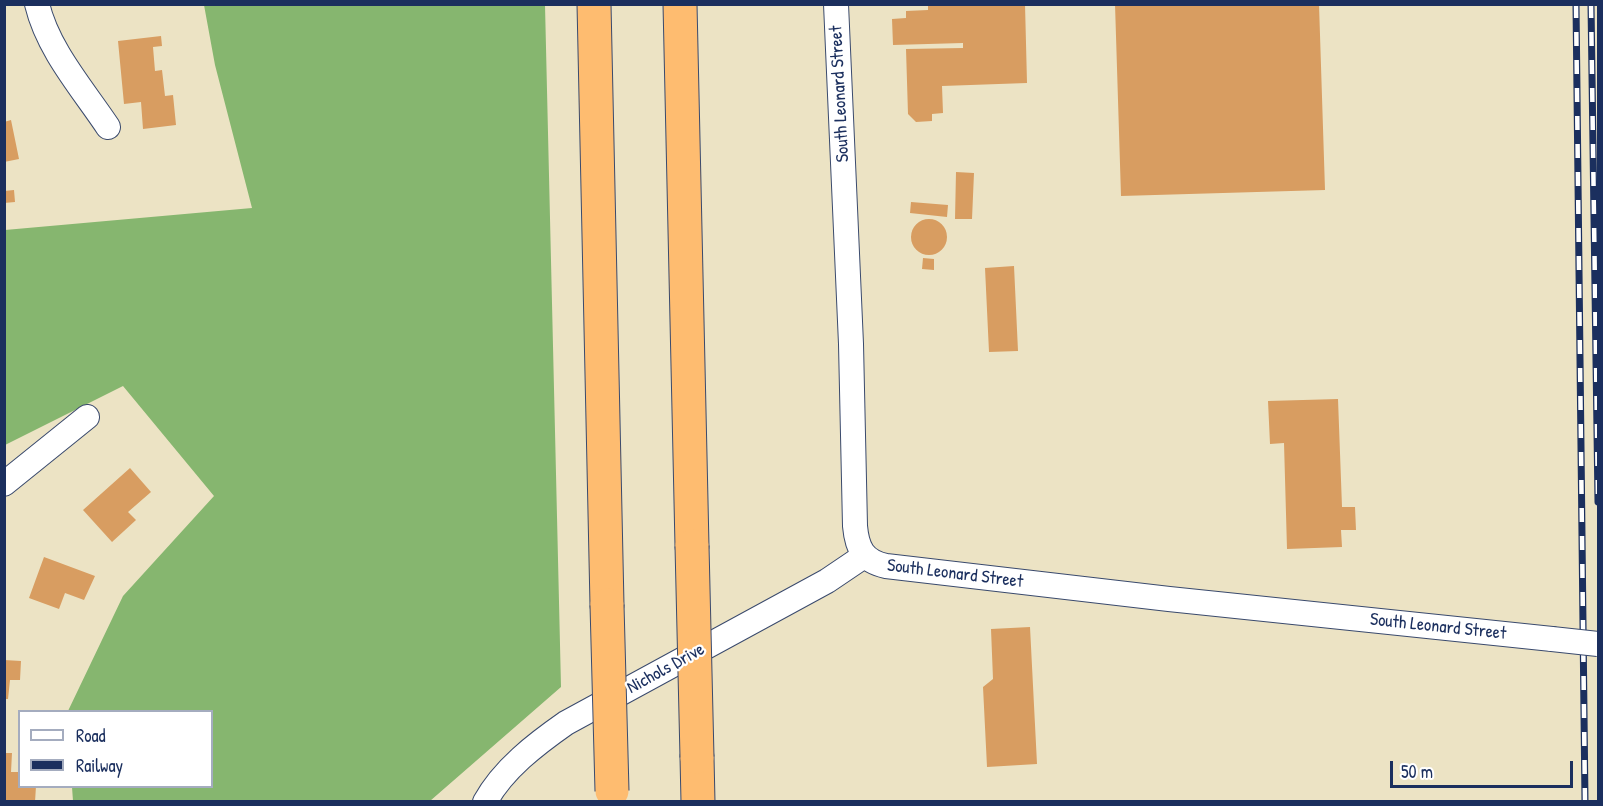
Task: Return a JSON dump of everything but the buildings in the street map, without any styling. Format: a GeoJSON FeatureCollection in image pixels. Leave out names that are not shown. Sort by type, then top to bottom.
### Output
{"type":"FeatureCollection","features":[{"type":"Feature","properties":{"kind":"highway"},"geometry":{"type":"LineString","coordinates":[[594,4],[612,796]]}},
{"type":"Feature","properties":{"kind":"highway"},"geometry":{"type":"LineString","coordinates":[[680,4],[698,801]]}},
{"type":"Feature","properties":{"kind":"street"},"geometry":{"type":"LineString","coordinates":[[37,4],[54,47],[108,127]]}},
{"type":"Feature","properties":{"kind":"street","name":"South Leonard Street"},"geometry":{"type":"LineString","coordinates":[[836,4],[851,344],[855,526],[857,542],[864,556],[878,564],[945,573],[1599,644]]}},
{"type":"Feature","properties":{"kind":"street"},"geometry":{"type":"LineString","coordinates":[[4,484],[87,417]]}},
{"type":"Feature","properties":{"kind":"street","name":"Nichols Drive"},"geometry":{"type":"LineString","coordinates":[[484,801],[511,768],[536,744],[566,723],[827,581],[864,556]]}},
{"type":"Feature","properties":{"kind":"green space"},"geometry":{"type":"Polygon","coordinates":[[[204,5],[545,5],[561,687],[430,801],[73,801],[72,788],[213,788],[213,710],[68,710],[123,596],[214,496],[123,386],[5,445],[5,230],[252,208],[215,65],[204,5]]]}},
{"type":"Feature","properties":{"kind":"railway"},"geometry":{"type":"LineString","coordinates":[[1576,4],[1585,802]]}},
{"type":"Feature","properties":{"kind":"railway"},"geometry":{"type":"LineString","coordinates":[[1591,4],[1598,502]]}}]}
